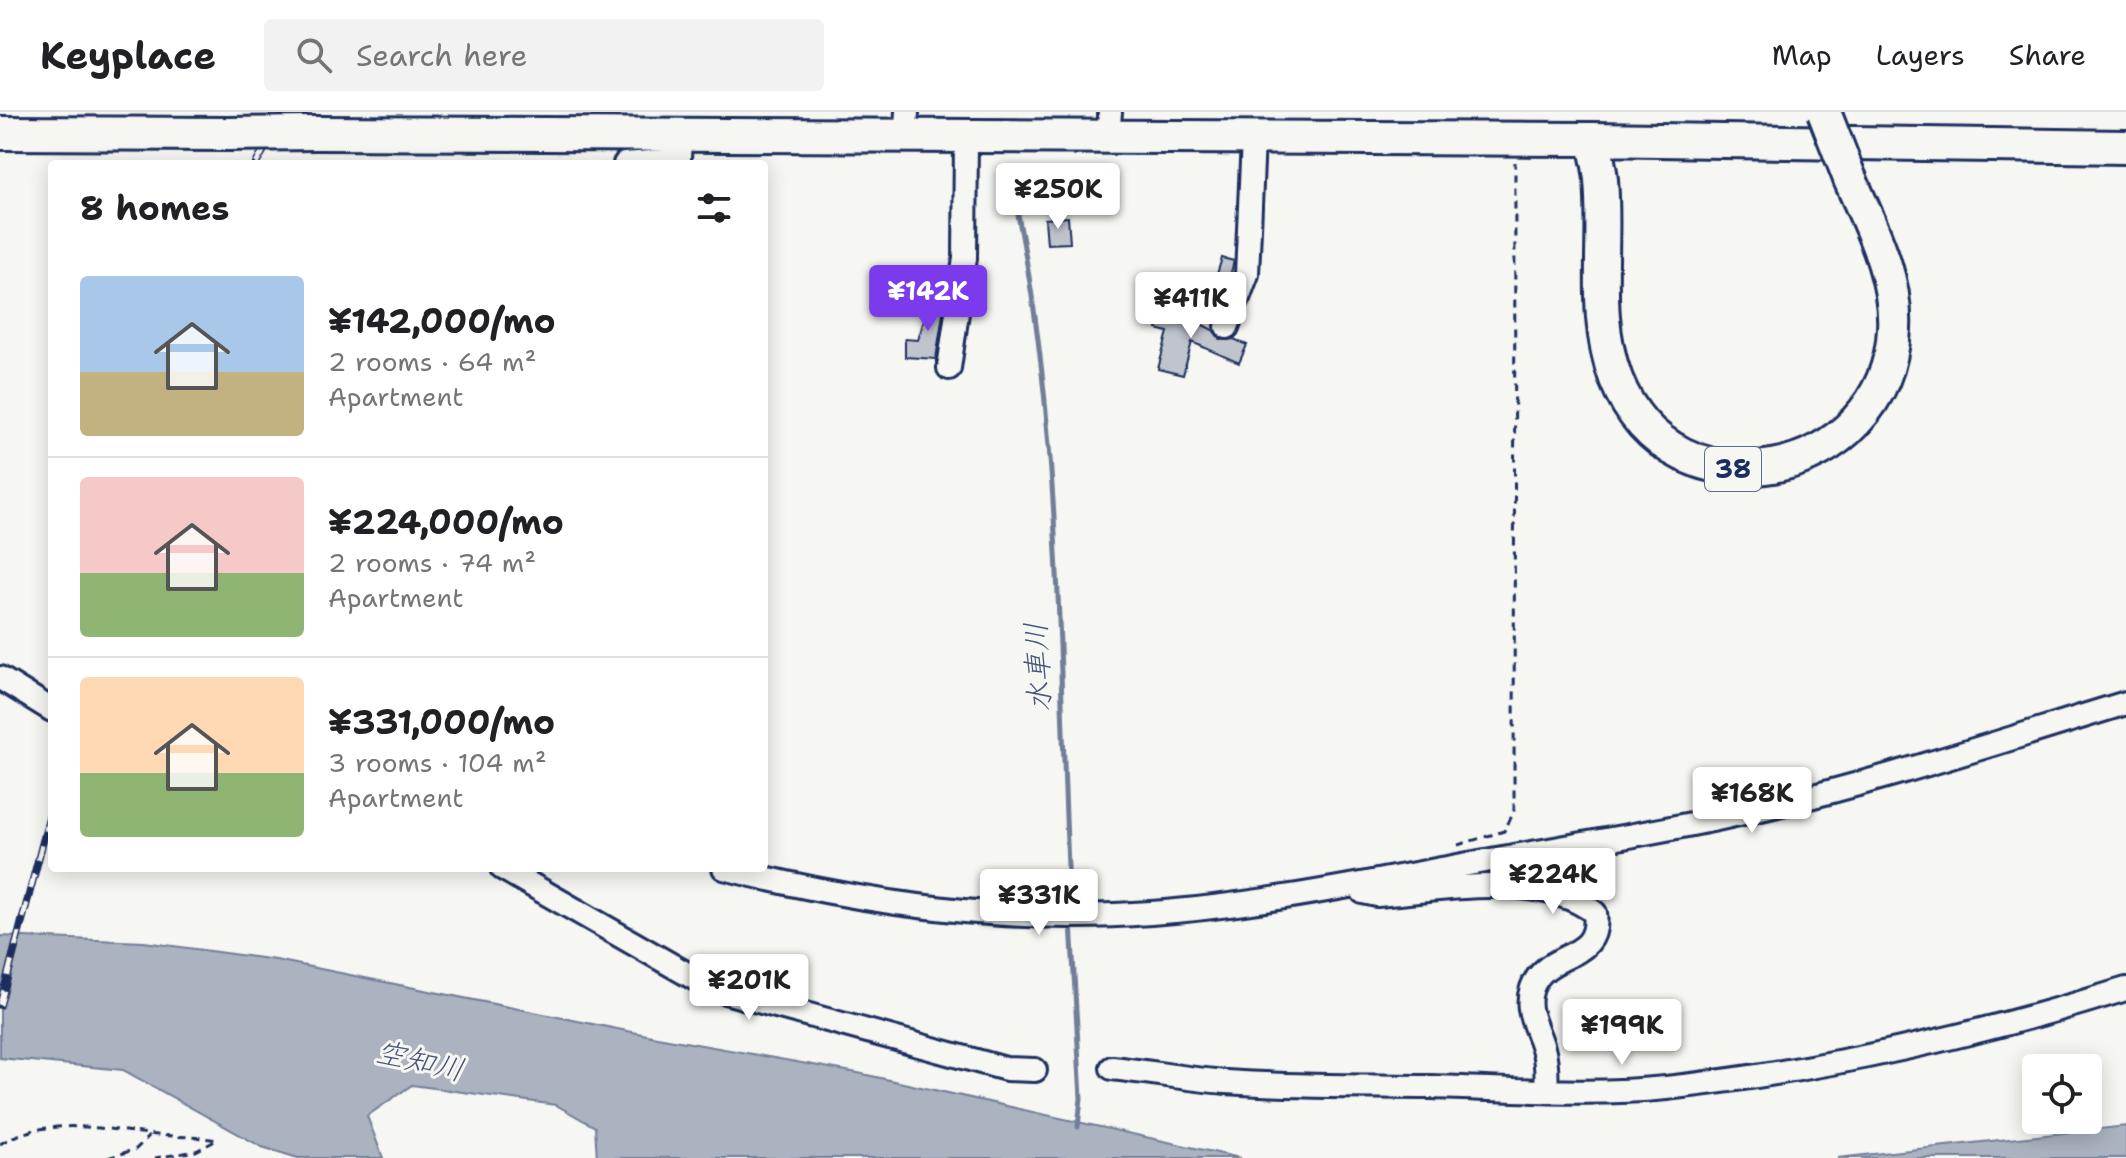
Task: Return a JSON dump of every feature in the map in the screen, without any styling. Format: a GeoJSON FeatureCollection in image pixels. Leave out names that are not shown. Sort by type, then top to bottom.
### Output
{"type":"FeatureCollection","features":[{"type":"Feature","properties":{"kind":"highway","name":"38"},"geometry":{"type":"LineString","coordinates":[[1593,139],[1601,179],[1603,314],[1616,379],[1631,407],[1648,429],[1668,445],[1690,456],[1733,469],[1756,470],[1780,466],[1825,447],[1861,415],[1884,377],[1891,354],[1893,304],[1881,255],[1824,112]]}},
{"type":"Feature","properties":{"kind":"highway"},"geometry":{"type":"LineString","coordinates":[[0,133],[680,136],[906,124],[966,137],[1109,124],[1253,139],[1593,139],[2126,147]]}},
{"type":"Feature","properties":{"kind":"street"},"geometry":{"type":"LineString","coordinates":[[679,160],[680,136]]}},
{"type":"Feature","properties":{"kind":"street"},"geometry":{"type":"LineString","coordinates":[[949,368],[965,258],[966,137]]}},
{"type":"Feature","properties":{"kind":"street"},"geometry":{"type":"LineString","coordinates":[[1227,327],[1247,274],[1253,139]]}},
{"type":"Feature","properties":{"kind":"street"},"geometry":{"type":"LineString","coordinates":[[0,678],[48,708]]}},
{"type":"Feature","properties":{"kind":"street"},"geometry":{"type":"LineString","coordinates":[[741,872],[800,886],[937,909],[1094,916],[1201,908],[1358,884],[1739,815],[1833,791],[2126,703]]}},
{"type":"Feature","properties":{"kind":"street"},"geometry":{"type":"LineString","coordinates":[[509,872],[690,976],[725,992],[1006,1069],[1035,1070]]}},
{"type":"Feature","properties":{"kind":"street"},"geometry":{"type":"LineString","coordinates":[[1358,884],[1363,892],[1377,895],[1517,886],[1553,892],[1582,902],[1595,913],[1597,928],[1592,941],[1541,973],[1532,988],[1532,1024],[1542,1047],[1546,1091]]}},
{"type":"Feature","properties":{"kind":"street"},"geometry":{"type":"LineString","coordinates":[[1112,1068],[1225,1082],[1546,1091],[1665,1088],[1809,1066],[2057,1010],[2126,989]]}},
{"type":"Feature","properties":{"kind":"path"},"geometry":{"type":"LineString","coordinates":[[1448,848],[1504,831],[1514,812],[1515,139]]}},
{"type":"Feature","properties":{"kind":"path"},"geometry":{"type":"LineString","coordinates":[[0,1144],[19,1132],[48,1127],[116,1129],[217,1140],[196,1151],[155,1158]]}},
{"type":"Feature","properties":{"kind":"path"},"geometry":{"type":"LineString","coordinates":[[108,1158],[136,1149],[150,1134]]}},
{"type":"Feature","properties":{"kind":"water","name":"空知川"},"geometry":{"type":"Polygon","coordinates":[[[0,936],[144,942],[276,960],[657,1037],[858,1073],[1240,1158],[597,1158],[595,1127],[556,1105],[412,1085],[367,1116],[383,1158],[298,1158],[262,1147],[123,1070],[0,1058],[0,936]]]}},
{"type":"Feature","properties":{"kind":"water"},"geometry":{"type":"Polygon","coordinates":[[[2126,1126],[2126,1158],[1837,1158],[2054,1134],[2102,1134],[2102,1129],[2126,1126]]]}},
{"type":"Feature","properties":{"kind":"building"},"geometry":{"type":"Polygon","coordinates":[[[1068,217],[1070,243],[1047,244],[1045,219],[1068,217]]]}},
{"type":"Feature","properties":{"kind":"building"},"geometry":{"type":"Polygon","coordinates":[[[1222,258],[1234,261],[1226,291],[1213,287],[1222,258]]]}},
{"type":"Feature","properties":{"kind":"building"},"geometry":{"type":"Polygon","coordinates":[[[931,296],[945,300],[936,359],[905,357],[905,339],[918,340],[931,296]]]}},
{"type":"Feature","properties":{"kind":"building"},"geometry":{"type":"Polygon","coordinates":[[[1165,305],[1199,316],[1197,322],[1213,330],[1221,340],[1234,339],[1247,345],[1239,363],[1192,342],[1183,375],[1158,369],[1168,332],[1157,329],[1165,305]]]}},
{"type":"Feature","properties":{"kind":"waterway","name":"水車川"},"geometry":{"type":"LineString","coordinates":[[1010,177],[1028,267],[1049,449],[1060,633],[1070,908]]}},
{"type":"Feature","properties":{"kind":"waterway","name":"水車川"},"geometry":{"type":"LineString","coordinates":[[1071,922],[1081,1098],[1078,1127]]}},
{"type":"Feature","properties":{"kind":"railway"},"geometry":{"type":"LineString","coordinates":[[258,160],[285,112]]}},
{"type":"Feature","properties":{"kind":"railway"},"geometry":{"type":"LineString","coordinates":[[0,1005],[48,822]]}}]}
